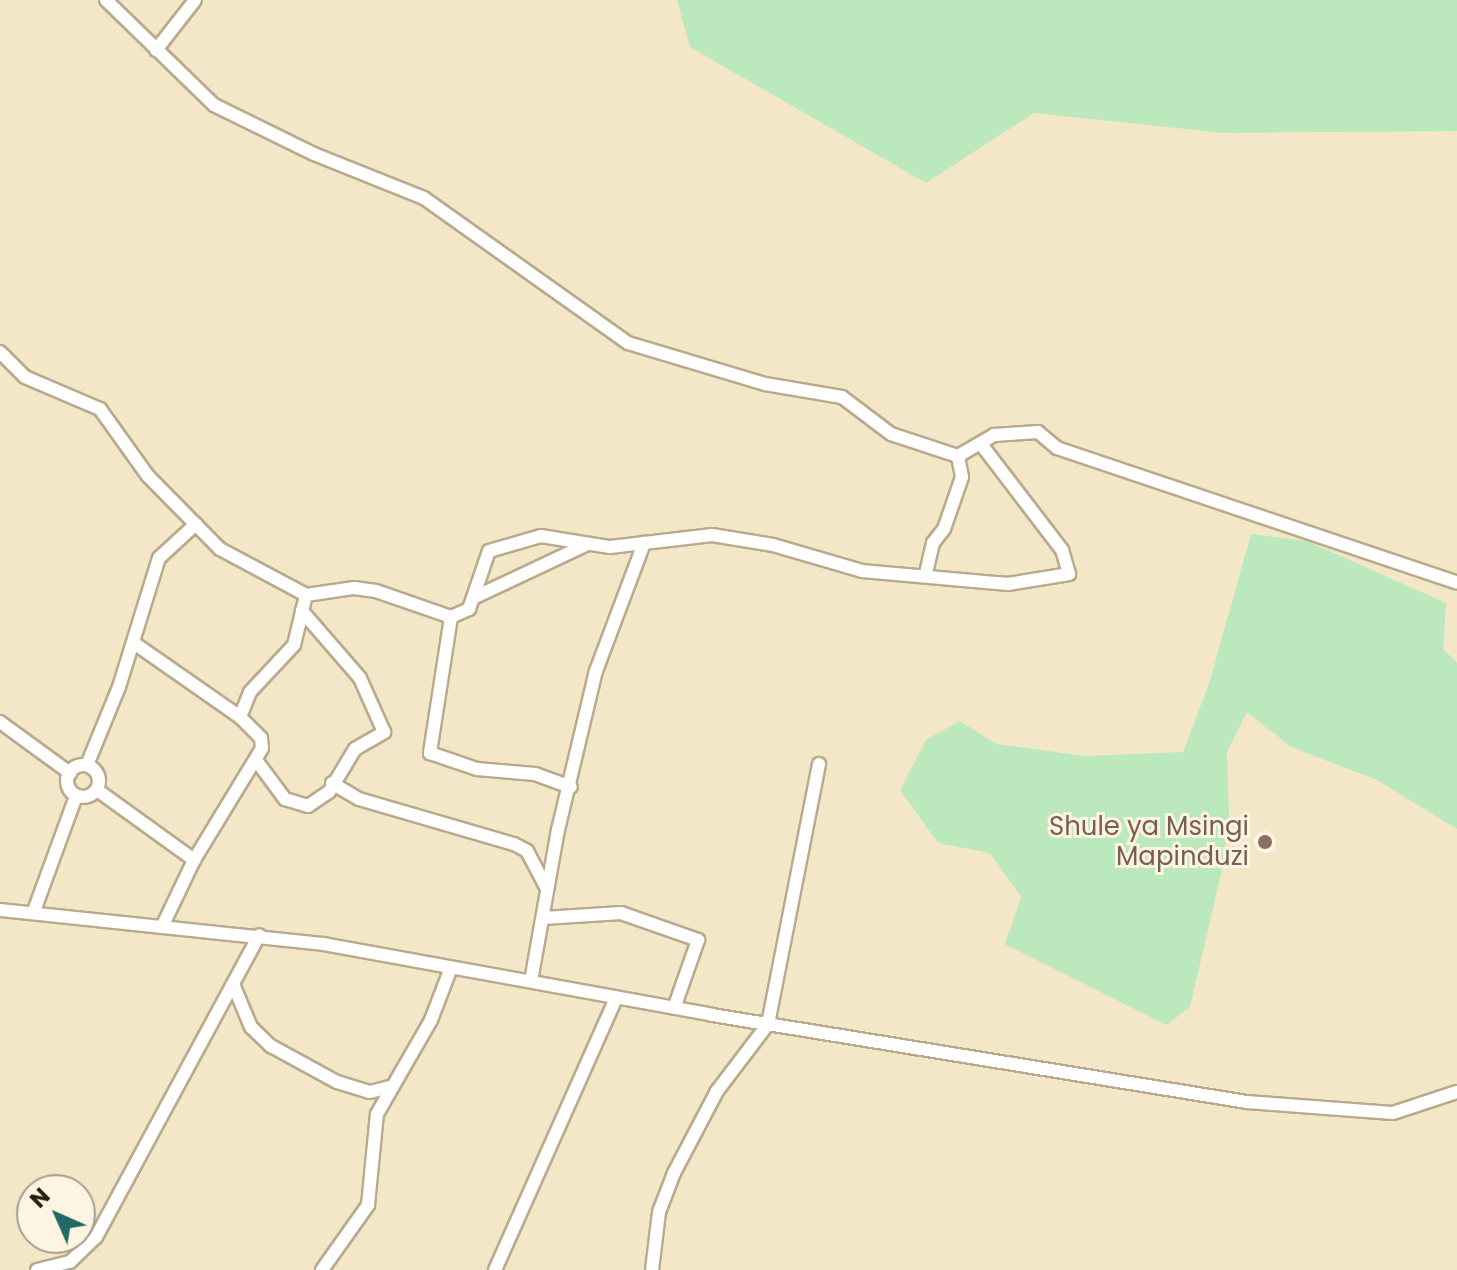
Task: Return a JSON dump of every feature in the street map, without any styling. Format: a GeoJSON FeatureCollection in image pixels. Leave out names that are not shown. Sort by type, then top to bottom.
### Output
{"type":"FeatureCollection","features":[{"type":"Feature","properties":{"kind":"street"},"geometry":{"type":"LineString","coordinates":[[106,0],[214,105],[302,149],[424,198],[628,343],[765,384],[842,397],[891,434],[958,456],[994,435],[1038,432],[1057,448],[1457,583]]}},
{"type":"Feature","properties":{"kind":"street"},"geometry":{"type":"LineString","coordinates":[[156,50],[195,0]]}},
{"type":"Feature","properties":{"kind":"street"},"geometry":{"type":"LineString","coordinates":[[0,352],[25,377],[100,409],[131,456],[196,524],[240,564],[306,595],[354,588],[376,591],[451,617],[465,613],[492,549],[541,536],[610,547],[712,535],[773,545],[840,568],[926,573],[1008,584],[1069,574],[1062,550],[981,444]]}},
{"type":"Feature","properties":{"kind":"street"},"geometry":{"type":"LineString","coordinates":[[926,573],[933,543],[944,529],[962,477],[958,456]]}},
{"type":"Feature","properties":{"kind":"street"},"geometry":{"type":"LineString","coordinates":[[87,765],[134,643],[159,558],[196,524]]}},
{"type":"Feature","properties":{"kind":"street"},"geometry":{"type":"LineString","coordinates":[[473,598],[591,543]]}},
{"type":"Feature","properties":{"kind":"street"},"geometry":{"type":"LineString","coordinates":[[531,981],[547,889],[602,647],[644,543]]}},
{"type":"Feature","properties":{"kind":"street"},"geometry":{"type":"LineString","coordinates":[[240,717],[250,692],[294,645],[306,595]]}},
{"type":"Feature","properties":{"kind":"street"},"geometry":{"type":"LineString","coordinates":[[256,760],[269,782],[298,806],[316,803],[355,749],[378,738],[384,726],[360,678],[302,611]]}},
{"type":"Feature","properties":{"kind":"street"},"geometry":{"type":"LineString","coordinates":[[451,617],[447,667],[430,753],[477,769],[535,774],[571,787]]}},
{"type":"Feature","properties":{"kind":"street"},"geometry":{"type":"LineString","coordinates":[[134,643],[240,717],[261,738],[256,760],[194,860],[162,927]]}},
{"type":"Feature","properties":{"kind":"street"},"geometry":{"type":"LineString","coordinates":[[0,722],[70,773]]}},
{"type":"Feature","properties":{"kind":"street"},"geometry":{"type":"LineString","coordinates":[[652,1270],[659,1212],[681,1160],[717,1091],[768,1024],[819,764]]}},
{"type":"Feature","properties":{"kind":"street"},"geometry":{"type":"LineString","coordinates":[[76,796],[67,783],[70,773],[78,765],[87,765],[99,774],[97,790]]}},
{"type":"Feature","properties":{"kind":"street"},"geometry":{"type":"LineString","coordinates":[[332,783],[359,799],[514,844],[527,851],[547,889]]}},
{"type":"Feature","properties":{"kind":"street"},"geometry":{"type":"LineString","coordinates":[[97,790],[194,860]]}},
{"type":"Feature","properties":{"kind":"street"},"geometry":{"type":"LineString","coordinates":[[76,796],[97,790]]}},
{"type":"Feature","properties":{"kind":"street"},"geometry":{"type":"LineString","coordinates":[[34,911],[76,796]]}},
{"type":"Feature","properties":{"kind":"street"},"geometry":{"type":"LineString","coordinates":[[0,910],[259,935],[768,1024],[1297,1108],[1393,1113],[1457,1092]]}},
{"type":"Feature","properties":{"kind":"street"},"geometry":{"type":"LineString","coordinates":[[544,918],[621,913],[698,940],[674,1008]]}},
{"type":"Feature","properties":{"kind":"street"},"geometry":{"type":"LineString","coordinates":[[37,1270],[83,1255],[96,1237],[199,1038],[259,935]]}},
{"type":"Feature","properties":{"kind":"street"},"geometry":{"type":"LineString","coordinates":[[322,1270],[368,1205],[374,1130],[390,1087],[431,1020],[451,968]]}},
{"type":"Feature","properties":{"kind":"street"},"geometry":{"type":"LineString","coordinates":[[233,984],[251,1027],[271,1046],[337,1082],[370,1092],[390,1087]]}},
{"type":"Feature","properties":{"kind":"street"},"geometry":{"type":"LineString","coordinates":[[495,1270],[616,998]]}},
{"type":"Feature","properties":{"kind":"green space"},"geometry":{"type":"Polygon","coordinates":[[[677,0],[1457,0],[1457,131],[1224,133],[1034,113],[926,183],[690,47],[677,0]]]}},
{"type":"Feature","properties":{"kind":"green space"},"geometry":{"type":"Polygon","coordinates":[[[1251,534],[1307,541],[1446,603],[1443,649],[1457,663],[1457,829],[1377,780],[1291,747],[1247,712],[1227,752],[1229,816],[1221,874],[1190,1007],[1166,1025],[1005,944],[1021,897],[990,853],[938,843],[900,790],[926,740],[960,721],[996,744],[1086,756],[1183,752],[1209,684],[1251,534]]]}},
{"type":"Feature","properties":{"kind":"place","name":"Shule ya Msingi Mapinduzi"},"geometry":{"type":"Point","coordinates":[1265,842]}}]}
